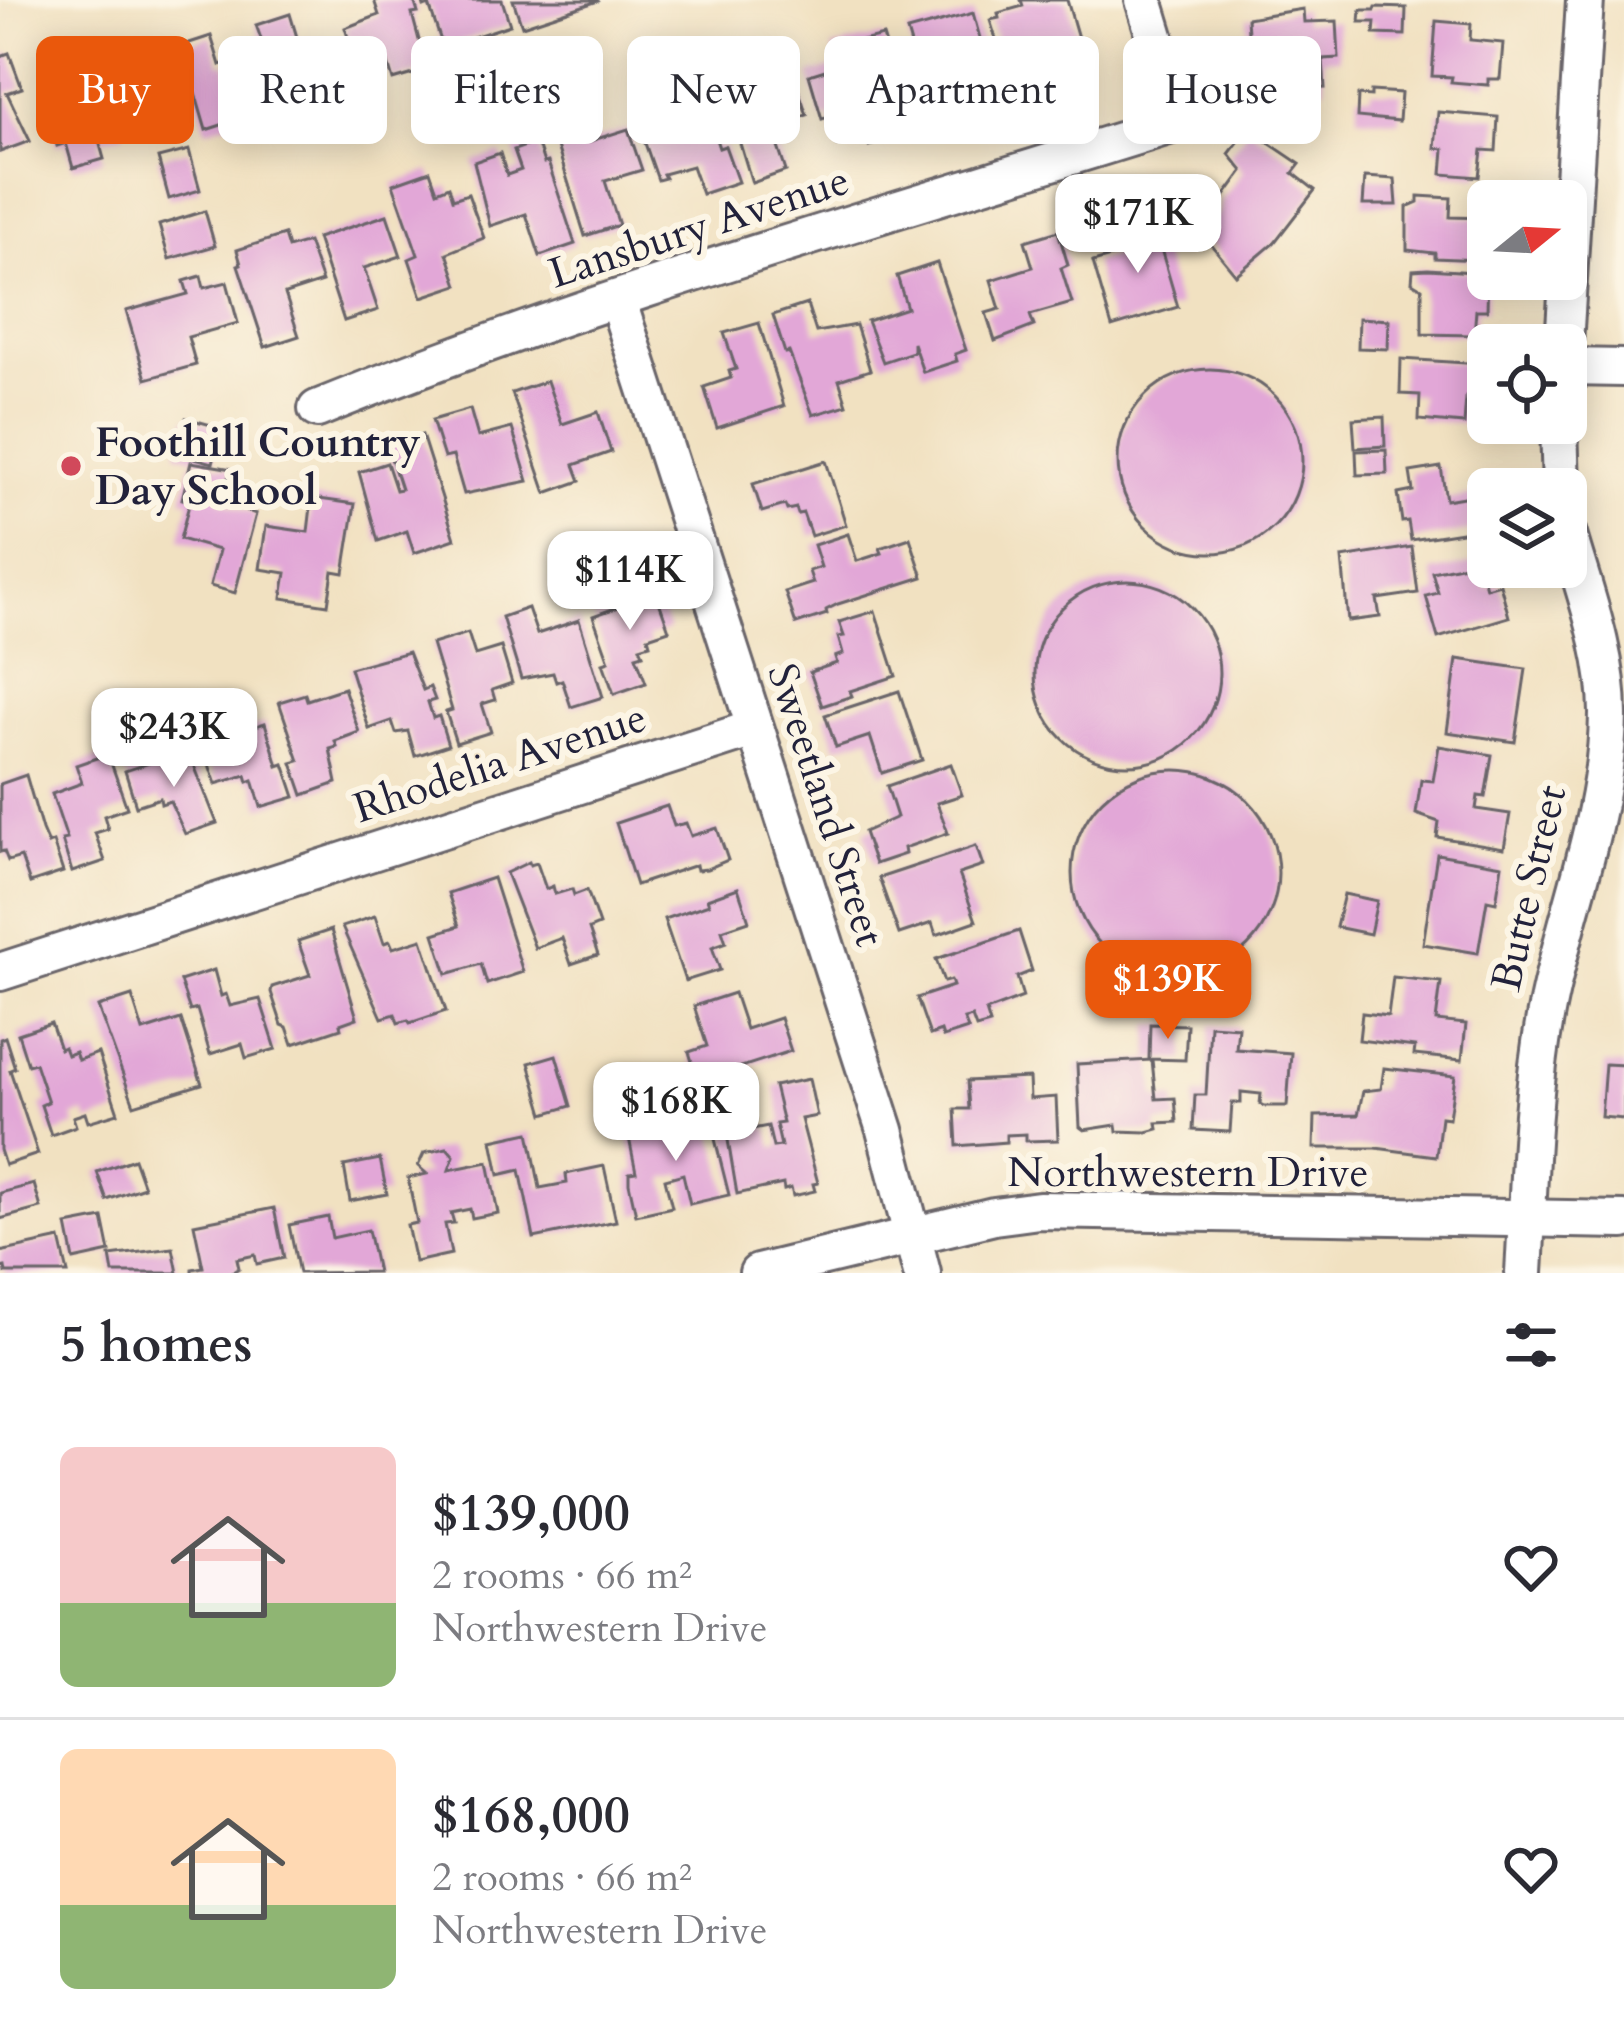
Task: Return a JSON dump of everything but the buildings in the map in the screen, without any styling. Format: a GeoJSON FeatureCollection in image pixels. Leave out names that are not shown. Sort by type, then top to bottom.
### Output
{"type":"FeatureCollection","features":[{"type":"Feature","properties":{"kind":"street","name":"Lansbury Avenue"},"geometry":{"type":"LineString","coordinates":[[317,409],[616,298],[1181,122],[1144,0]]}},
{"type":"Feature","properties":{"kind":"street"},"geometry":{"type":"LineString","coordinates":[[1565,324],[1586,0]]}},
{"type":"Feature","properties":{"kind":"street","name":"Sweetland Street"},"geometry":{"type":"LineString","coordinates":[[616,298],[885,1130],[922,1273]]}},
{"type":"Feature","properties":{"kind":"street"},"geometry":{"type":"LineString","coordinates":[[1587,367],[1624,368]]}},
{"type":"Feature","properties":{"kind":"street","name":"Butte Street"},"geometry":{"type":"LineString","coordinates":[[1524,1273],[1535,1083],[1545,1015],[1612,791],[1603,662],[1583,588]]}},
{"type":"Feature","properties":{"kind":"street","name":"Rhodelia Avenue"},"geometry":{"type":"LineString","coordinates":[[0,972],[753,729]]}},
{"type":"Feature","properties":{"kind":"street","name":"Northwestern Drive"},"geometry":{"type":"LineString","coordinates":[[758,1273],[994,1216],[1039,1210],[1624,1220]]}},
{"type":"Feature","properties":{"kind":"place","name":"Foothill Country Day School"},"geometry":{"type":"Point","coordinates":[71,466]}}]}
